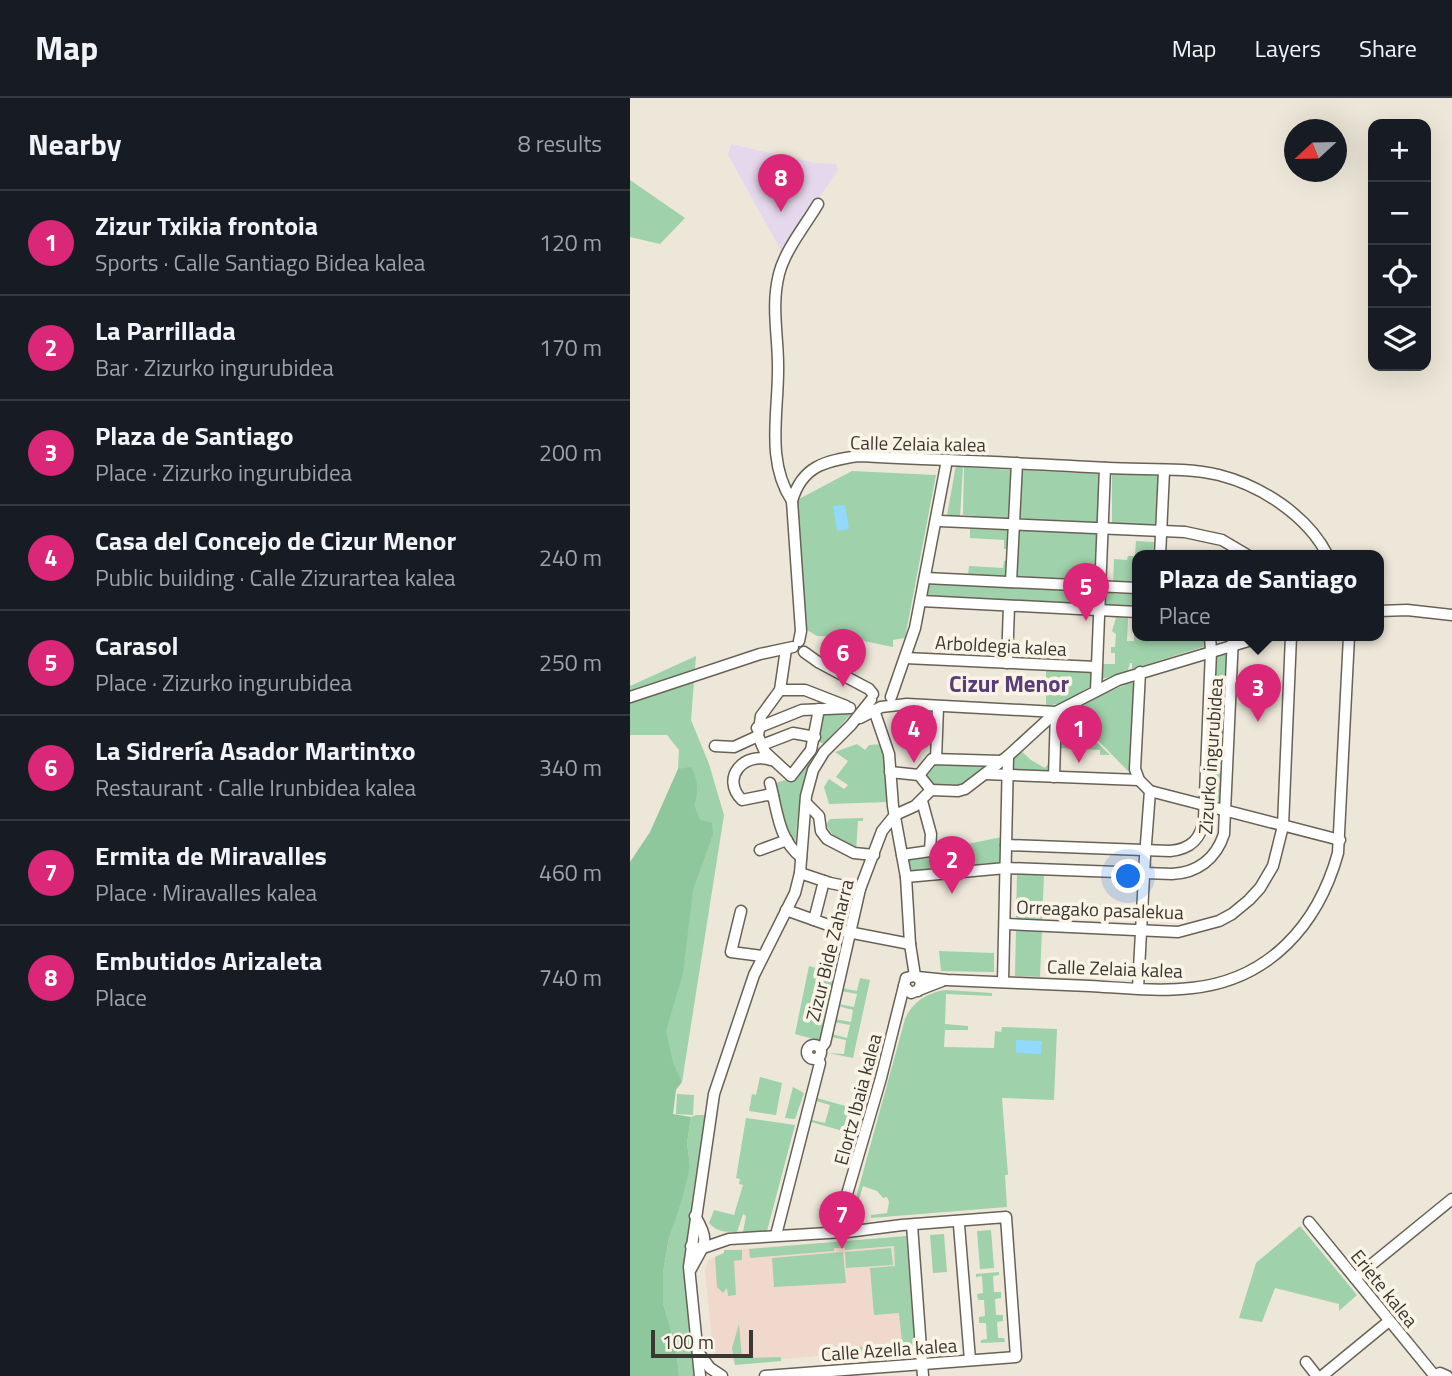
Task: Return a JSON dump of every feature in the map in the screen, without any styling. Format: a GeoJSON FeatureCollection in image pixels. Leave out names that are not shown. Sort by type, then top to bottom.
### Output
{"type":"FeatureCollection","features":[{"type":"Feature","properties":{"kind":"street"},"geometry":{"type":"LineString","coordinates":[[818,205],[779,271],[774,306],[778,363],[775,450],[781,480],[792,501],[801,631],[793,646],[780,690],[761,716],[759,737],[774,761],[791,776],[811,750],[819,709]]}},
{"type":"Feature","properties":{"kind":"street","name":"Calle Zelaia kalea"},"geometry":{"type":"LineString","coordinates":[[792,501],[796,487],[813,468],[841,458],[858,456],[1218,475],[1260,491],[1301,521],[1323,550]]}},
{"type":"Feature","properties":{"kind":"street"},"geometry":{"type":"LineString","coordinates":[[709,1374],[696,1349],[689,1272],[714,1094],[762,956],[795,893],[800,873],[806,803],[813,770],[824,752],[879,701],[905,658],[921,601],[947,460]]}},
{"type":"Feature","properties":{"kind":"street"},"geometry":{"type":"LineString","coordinates":[[1012,582],[1017,463]]}},
{"type":"Feature","properties":{"kind":"street"},"geometry":{"type":"LineString","coordinates":[[1096,691],[1105,468]]}},
{"type":"Feature","properties":{"kind":"street"},"geometry":{"type":"LineString","coordinates":[[1160,550],[1164,471]]}},
{"type":"Feature","properties":{"kind":"street"},"geometry":{"type":"LineString","coordinates":[[940,521],[1161,531],[1208,536],[1241,550]]}},
{"type":"Feature","properties":{"kind":"street"},"geometry":{"type":"LineString","coordinates":[[925,578],[1132,588]]}},
{"type":"Feature","properties":{"kind":"street"},"geometry":{"type":"LineString","coordinates":[[921,601],[1132,612]]}},
{"type":"Feature","properties":{"kind":"street"},"geometry":{"type":"LineString","coordinates":[[1007,663],[1009,606]]}},
{"type":"Feature","properties":{"kind":"street"},"geometry":{"type":"LineString","coordinates":[[1384,611],[1407,610],[1452,615]]}},
{"type":"Feature","properties":{"kind":"street","name":"Zizurko ingurubidea"},"geometry":{"type":"LineString","coordinates":[[1006,845],[1179,850],[1192,844],[1202,830],[1210,641]]}},
{"type":"Feature","properties":{"kind":"street"},"geometry":{"type":"LineString","coordinates":[[890,772],[919,775],[931,790],[958,792],[1005,758],[1056,712],[1140,672],[1211,651],[1234,641]]}},
{"type":"Feature","properties":{"kind":"street","name":"Zizurko ingurubidea"},"geometry":{"type":"LineString","coordinates":[[906,877],[1006,868],[1182,874],[1205,863],[1221,845],[1227,811],[1234,641]]}},
{"type":"Feature","properties":{"kind":"street","name":"Orreagako pasalekua"},"geometry":{"type":"LineString","coordinates":[[1005,924],[1178,932],[1219,921],[1241,907],[1260,888],[1273,866],[1283,826],[1291,641]]}},
{"type":"Feature","properties":{"kind":"street","name":"Calle Zelaia kalea"},"geometry":{"type":"LineString","coordinates":[[916,976],[944,980],[1183,989],[1216,984],[1253,970],[1272,957],[1297,934],[1321,901],[1334,871],[1340,840],[1349,641]]}},
{"type":"Feature","properties":{"kind":"street"},"geometry":{"type":"LineString","coordinates":[[793,646],[798,653],[804,652],[869,689],[879,701],[895,815],[922,801],[931,790]]}},
{"type":"Feature","properties":{"kind":"street"},"geometry":{"type":"LineString","coordinates":[[630,697],[760,654],[793,646]]}},
{"type":"Feature","properties":{"kind":"street","name":"Arboldegia kalea"},"geometry":{"type":"LineString","coordinates":[[905,658],[1096,667]]}},
{"type":"Feature","properties":{"kind":"street"},"geometry":{"type":"LineString","coordinates":[[1140,672],[1135,766],[1139,780],[1150,791],[1340,840]]}},
{"type":"Feature","properties":{"kind":"street"},"geometry":{"type":"LineString","coordinates":[[780,690],[805,690],[850,708],[858,718]]}},
{"type":"Feature","properties":{"kind":"street"},"geometry":{"type":"LineString","coordinates":[[879,701],[938,707],[1056,712]]}},
{"type":"Feature","properties":{"kind":"street"},"geometry":{"type":"LineString","coordinates":[[919,775],[934,759],[938,707]]}},
{"type":"Feature","properties":{"kind":"street"},"geometry":{"type":"LineString","coordinates":[[715,746],[734,747],[759,737],[795,712],[850,708]]}},
{"type":"Feature","properties":{"kind":"street"},"geometry":{"type":"LineString","coordinates":[[795,712],[798,733]]}},
{"type":"Feature","properties":{"kind":"street"},"geometry":{"type":"LineString","coordinates":[[1054,778],[1056,712]]}},
{"type":"Feature","properties":{"kind":"street"},"geometry":{"type":"LineString","coordinates":[[759,737],[798,733],[814,737]]}},
{"type":"Feature","properties":{"kind":"street"},"geometry":{"type":"LineString","coordinates":[[811,750],[824,752]]}},
{"type":"Feature","properties":{"kind":"street"},"geometry":{"type":"LineString","coordinates":[[919,755],[934,759],[1005,758]]}},
{"type":"Feature","properties":{"kind":"street"},"geometry":{"type":"LineString","coordinates":[[773,796],[742,800],[733,779],[745,761],[762,757],[774,761]]}},
{"type":"Feature","properties":{"kind":"street"},"geometry":{"type":"LineString","coordinates":[[1003,982],[1008,776],[1005,758]]}},
{"type":"Feature","properties":{"kind":"street"},"geometry":{"type":"LineString","coordinates":[[985,774],[1139,780]]}},
{"type":"Feature","properties":{"kind":"street"},"geometry":{"type":"LineString","coordinates":[[770,783],[780,827],[793,851],[801,857]]}},
{"type":"Feature","properties":{"kind":"street"},"geometry":{"type":"LineString","coordinates":[[1138,988],[1150,791]]}},
{"type":"Feature","properties":{"kind":"street"},"geometry":{"type":"LineString","coordinates":[[902,855],[930,851],[931,834],[922,801]]}},
{"type":"Feature","properties":{"kind":"street"},"geometry":{"type":"LineString","coordinates":[[806,803],[819,816],[821,831],[827,839],[854,853],[874,855]]}},
{"type":"Feature","properties":{"kind":"street","name":"Elortz Ibaia kalea"},"geometry":{"type":"LineString","coordinates":[[895,815],[906,877],[910,946],[916,976]]}},
{"type":"Feature","properties":{"kind":"street","name":"Zizur Bide Zaharra"},"geometry":{"type":"LineString","coordinates":[[776,1236],[806,1124],[820,1063],[819,1053],[825,1043],[860,888],[882,831],[895,815]]}},
{"type":"Feature","properties":{"kind":"street"},"geometry":{"type":"LineString","coordinates":[[760,850],[787,840]]}},
{"type":"Feature","properties":{"kind":"street"},"geometry":{"type":"LineString","coordinates":[[800,873],[860,888]]}},
{"type":"Feature","properties":{"kind":"street"},"geometry":{"type":"LineString","coordinates":[[814,920],[824,881]]}},
{"type":"Feature","properties":{"kind":"street"},"geometry":{"type":"LineString","coordinates":[[786,910],[848,932],[910,946]]}},
{"type":"Feature","properties":{"kind":"street"},"geometry":{"type":"LineString","coordinates":[[741,911],[731,952],[762,956]]}},
{"type":"Feature","properties":{"kind":"street","name":"Elortz Ibaia kalea"},"geometry":{"type":"LineString","coordinates":[[839,1220],[849,1194],[898,1013],[910,946]]}},
{"type":"Feature","properties":{"kind":"street"},"geometry":{"type":"LineString","coordinates":[[909,976],[916,976],[921,984],[916,992],[908,992],[904,984],[909,976]]}},
{"type":"Feature","properties":{"kind":"street","name":"Calle Zelaia kalea"},"geometry":{"type":"LineString","coordinates":[[916,992],[944,980]]}},
{"type":"Feature","properties":{"kind":"street","name":"Elortz Ibaia kalea"},"geometry":{"type":"LineString","coordinates":[[898,1013],[916,992]]}},
{"type":"Feature","properties":{"kind":"street","name":"Elortz Ibaia kalea"},"geometry":{"type":"LineString","coordinates":[[849,1194],[851,1225]]}},
{"type":"Feature","properties":{"kind":"street"},"geometry":{"type":"LineString","coordinates":[[1355,1278],[1452,1199]]}},
{"type":"Feature","properties":{"kind":"street"},"geometry":{"type":"LineString","coordinates":[[816,1232],[833,1227],[845,1215],[851,1225]]}},
{"type":"Feature","properties":{"kind":"street"},"geometry":{"type":"LineString","coordinates":[[689,1272],[704,1247],[705,1233],[695,1216]]}},
{"type":"Feature","properties":{"kind":"street","name":"Calle Azella kalea"},"geometry":{"type":"LineString","coordinates":[[765,1376],[850,1373],[1016,1357],[1006,1217],[912,1224]]}},
{"type":"Feature","properties":{"kind":"street","name":"Eriete kalea"},"geometry":{"type":"LineString","coordinates":[[1309,1222],[1389,1321],[1442,1374]]}},
{"type":"Feature","properties":{"kind":"street"},"geometry":{"type":"LineString","coordinates":[[691,1246],[698,1249],[729,1239],[816,1232],[851,1225],[875,1228],[912,1224],[923,1376]]}},
{"type":"Feature","properties":{"kind":"street"},"geometry":{"type":"LineString","coordinates":[[959,1225],[970,1360]]}},
{"type":"Feature","properties":{"kind":"street"},"geometry":{"type":"LineString","coordinates":[[693,1233],[729,1239]]}},
{"type":"Feature","properties":{"kind":"street"},"geometry":{"type":"LineString","coordinates":[[1306,1362],[1319,1376],[1389,1321]]}},
{"type":"Feature","properties":{"kind":"street"},"geometry":{"type":"LineString","coordinates":[[696,1349],[709,1374]]}},
{"type":"Feature","properties":{"kind":"shaded area"},"geometry":{"type":"Polygon","coordinates":[[[731,144],[815,163],[836,164],[838,170],[803,218],[803,224],[784,256],[728,155],[731,144]]]}},
{"type":"Feature","properties":{"kind":"shaded area"},"geometry":{"type":"Polygon","coordinates":[[[905,1237],[914,1348],[734,1363],[733,1360],[716,1355],[713,1351],[705,1270],[708,1260],[724,1253],[724,1250],[905,1237]]]}},
{"type":"Feature","properties":{"kind":"green space"},"geometry":{"type":"Polygon","coordinates":[[[630,180],[685,218],[660,244],[630,237],[630,180]]]}},
{"type":"Feature","properties":{"kind":"green space"},"geometry":{"type":"Polygon","coordinates":[[[956,465],[963,466],[960,518],[947,516],[956,465]]]}},
{"type":"Feature","properties":{"kind":"green space"},"geometry":{"type":"Polygon","coordinates":[[[964,467],[1011,470],[1010,519],[963,515],[964,467]]]}},
{"type":"Feature","properties":{"kind":"green space"},"geometry":{"type":"Polygon","coordinates":[[[1021,470],[1101,474],[1099,523],[1018,518],[1021,470]]]}},
{"type":"Feature","properties":{"kind":"green space"},"geometry":{"type":"Polygon","coordinates":[[[852,471],[936,475],[905,638],[893,640],[893,647],[844,637],[817,636],[807,630],[797,500],[852,471]]]}},
{"type":"Feature","properties":{"kind":"green space"},"geometry":{"type":"Polygon","coordinates":[[[1112,472],[1158,476],[1155,526],[1112,524],[1112,472]]]}},
{"type":"Feature","properties":{"kind":"green space"},"geometry":{"type":"Polygon","coordinates":[[[970,529],[1009,530],[1008,549],[1004,549],[1004,540],[970,538],[970,529]]]}},
{"type":"Feature","properties":{"kind":"green space"},"geometry":{"type":"Polygon","coordinates":[[[1018,530],[1098,533],[1095,582],[1015,578],[1018,530]]]}},
{"type":"Feature","properties":{"kind":"green space"},"geometry":{"type":"Polygon","coordinates":[[[1136,541],[1154,542],[1153,550],[1135,550],[1136,541]]]}},
{"type":"Feature","properties":{"kind":"green space"},"geometry":{"type":"Polygon","coordinates":[[[1128,556],[1132,556],[1132,585],[1113,584],[1114,559],[1127,560],[1128,556]]]}},
{"type":"Feature","properties":{"kind":"green space"},"geometry":{"type":"Polygon","coordinates":[[[1004,561],[1007,561],[1006,578],[968,576],[969,566],[1003,568],[1004,561]]]}},
{"type":"Feature","properties":{"kind":"green space"},"geometry":{"type":"Polygon","coordinates":[[[928,581],[934,581],[934,584],[1095,591],[1095,605],[924,598],[928,581]]]}},
{"type":"Feature","properties":{"kind":"green space"},"geometry":{"type":"Polygon","coordinates":[[[1103,590],[1113,591],[1114,594],[1132,594],[1132,608],[1103,606],[1103,590]]]}},
{"type":"Feature","properties":{"kind":"green space"},"geometry":{"type":"Polygon","coordinates":[[[1112,617],[1128,618],[1127,641],[1206,641],[1206,646],[1132,669],[1130,663],[1128,670],[1103,679],[1101,664],[1115,664],[1115,653],[1111,653],[1111,647],[1115,647],[1116,634],[1112,631],[1116,618],[1112,617]]]}},
{"type":"Feature","properties":{"kind":"green space"},"geometry":{"type":"Polygon","coordinates":[[[1229,651],[1223,803],[1208,799],[1215,656],[1229,651]]]}},
{"type":"Feature","properties":{"kind":"green space"},"geometry":{"type":"Polygon","coordinates":[[[696,656],[691,720],[709,764],[724,815],[682,1082],[661,1053],[686,815],[678,769],[679,750],[667,735],[630,735],[630,686],[696,656]]]}},
{"type":"Feature","properties":{"kind":"green space"},"geometry":{"type":"Polygon","coordinates":[[[1046,669],[1091,673],[1091,686],[1063,703],[1046,706],[1046,669]]]}},
{"type":"Feature","properties":{"kind":"green space"},"geometry":{"type":"Polygon","coordinates":[[[1131,682],[1135,684],[1130,773],[1071,713],[1097,697],[1131,682]]]}},
{"type":"Feature","properties":{"kind":"green space"},"geometry":{"type":"Polygon","coordinates":[[[822,712],[851,714],[824,744],[816,741],[822,712]]]}},
{"type":"Feature","properties":{"kind":"green space"},"geometry":{"type":"Polygon","coordinates":[[[1069,715],[1110,755],[1100,755],[1100,750],[1058,748],[1061,718],[1069,715]]]}},
{"type":"Feature","properties":{"kind":"green space"},"geometry":{"type":"Polygon","coordinates":[[[857,744],[865,750],[869,745],[882,744],[887,762],[888,802],[829,804],[824,787],[829,779],[844,789],[848,785],[836,777],[848,761],[835,752],[857,744]]]}},
{"type":"Feature","properties":{"kind":"green space"},"geometry":{"type":"Polygon","coordinates":[[[1020,750],[1045,768],[1050,761],[1050,773],[1013,772],[1014,756],[1020,750]]]}},
{"type":"Feature","properties":{"kind":"green space"},"geometry":{"type":"Polygon","coordinates":[[[809,759],[795,850],[784,827],[773,784],[791,778],[809,759]]]}},
{"type":"Feature","properties":{"kind":"green space"},"geometry":{"type":"Polygon","coordinates":[[[933,761],[992,765],[967,784],[948,789],[934,785],[927,778],[925,773],[933,761]]]}},
{"type":"Feature","properties":{"kind":"green space"},"geometry":{"type":"Polygon","coordinates":[[[691,767],[697,786],[694,805],[700,820],[712,823],[713,834],[693,890],[683,973],[666,1031],[673,1063],[682,1082],[676,1090],[673,1114],[691,1117],[687,1143],[690,1166],[669,1238],[663,1273],[663,1303],[676,1347],[679,1376],[630,1376],[630,862],[650,832],[678,769],[691,767]]]}},
{"type":"Feature","properties":{"kind":"green space"},"geometry":{"type":"Polygon","coordinates":[[[863,818],[863,821],[858,821],[856,852],[835,838],[826,825],[830,819],[863,818]]]}},
{"type":"Feature","properties":{"kind":"green space"},"geometry":{"type":"Polygon","coordinates":[[[1002,837],[1004,864],[990,867],[988,863],[920,870],[920,874],[910,874],[908,859],[933,851],[967,851],[967,844],[1002,837]]]}},
{"type":"Feature","properties":{"kind":"green space"},"geometry":{"type":"Polygon","coordinates":[[[1017,873],[1044,874],[1042,922],[1016,921],[1017,873]]]}},
{"type":"Feature","properties":{"kind":"green space"},"geometry":{"type":"Polygon","coordinates":[[[1016,928],[1042,929],[1040,977],[1015,976],[1016,928]]]}},
{"type":"Feature","properties":{"kind":"green space"},"geometry":{"type":"Polygon","coordinates":[[[939,951],[994,953],[994,972],[941,971],[939,951]]]}},
{"type":"Feature","properties":{"kind":"green space"},"geometry":{"type":"Polygon","coordinates":[[[809,966],[836,974],[821,1041],[795,1034],[809,966]]]}},
{"type":"Feature","properties":{"kind":"green space"},"geometry":{"type":"Polygon","coordinates":[[[860,978],[870,980],[853,1058],[828,1053],[844,1054],[846,1040],[831,1037],[832,1034],[847,1038],[850,1025],[834,1022],[835,1019],[851,1022],[853,1010],[838,1004],[854,1007],[857,994],[841,991],[842,988],[857,991],[860,978]]]}},
{"type":"Feature","properties":{"kind":"green space"},"geometry":{"type":"Polygon","coordinates":[[[946,990],[992,993],[992,996],[946,994],[945,1024],[968,1026],[968,1030],[945,1030],[944,1047],[994,1048],[995,1031],[1001,1032],[1002,1027],[1057,1029],[1054,1100],[1002,1098],[1008,1175],[1005,1175],[1007,1207],[871,1218],[871,1215],[887,1213],[887,1197],[883,1198],[877,1191],[863,1186],[859,1199],[856,1198],[905,1019],[921,999],[946,990]]]}},
{"type":"Feature","properties":{"kind":"green space"},"geometry":{"type":"Polygon","coordinates":[[[760,1077],[782,1083],[776,1115],[749,1111],[752,1094],[756,1095],[760,1077]]]}},
{"type":"Feature","properties":{"kind":"green space"},"geometry":{"type":"Polygon","coordinates":[[[793,1087],[804,1093],[795,1119],[785,1118],[793,1087]]]}},
{"type":"Feature","properties":{"kind":"green space"},"geometry":{"type":"Polygon","coordinates":[[[677,1094],[694,1095],[693,1115],[676,1114],[677,1094]]]}},
{"type":"Feature","properties":{"kind":"green space"},"geometry":{"type":"Polygon","coordinates":[[[817,1098],[863,1111],[863,1114],[849,1110],[844,1128],[858,1132],[857,1135],[811,1122],[825,1123],[830,1105],[816,1101],[817,1098]]]}},
{"type":"Feature","properties":{"kind":"green space"},"geometry":{"type":"Polygon","coordinates":[[[706,1115],[693,1194],[685,1269],[696,1376],[679,1376],[676,1347],[663,1303],[663,1273],[669,1238],[690,1166],[687,1143],[691,1117],[706,1115]]]}},
{"type":"Feature","properties":{"kind":"green space"},"geometry":{"type":"Polygon","coordinates":[[[746,1118],[795,1125],[767,1231],[743,1232],[746,1216],[743,1214],[737,1232],[722,1231],[709,1223],[714,1210],[734,1215],[743,1185],[739,1184],[740,1179],[736,1178],[746,1118]]]}},
{"type":"Feature","properties":{"kind":"green space"},"geometry":{"type":"Polygon","coordinates":[[[1300,1226],[1357,1295],[1339,1311],[1339,1304],[1275,1288],[1262,1322],[1239,1318],[1256,1263],[1300,1226]]]}},
{"type":"Feature","properties":{"kind":"green space"},"geometry":{"type":"Polygon","coordinates":[[[991,1230],[994,1268],[980,1269],[977,1231],[991,1230]]]}},
{"type":"Feature","properties":{"kind":"green space"},"geometry":{"type":"Polygon","coordinates":[[[944,1234],[947,1272],[933,1273],[930,1235],[944,1234]]]}},
{"type":"Feature","properties":{"kind":"green space"},"geometry":{"type":"Polygon","coordinates":[[[906,1236],[916,1351],[903,1352],[899,1313],[874,1315],[870,1268],[895,1266],[894,1246],[845,1250],[834,1248],[834,1251],[750,1258],[749,1249],[906,1236]]]}},
{"type":"Feature","properties":{"kind":"green space"},"geometry":{"type":"Polygon","coordinates":[[[891,1248],[893,1265],[846,1268],[845,1252],[891,1248]]]}},
{"type":"Feature","properties":{"kind":"green space"},"geometry":{"type":"Polygon","coordinates":[[[724,1250],[742,1250],[742,1260],[734,1261],[736,1295],[728,1296],[727,1288],[723,1293],[717,1287],[715,1257],[724,1253],[724,1250]]]}},
{"type":"Feature","properties":{"kind":"green space"},"geometry":{"type":"Polygon","coordinates":[[[843,1252],[846,1283],[774,1287],[772,1258],[843,1252]]]}},
{"type":"Feature","properties":{"kind":"green space"},"geometry":{"type":"Polygon","coordinates":[[[999,1272],[999,1275],[993,1276],[994,1292],[1001,1292],[1001,1298],[995,1299],[996,1315],[1003,1315],[1003,1321],[997,1322],[998,1338],[1004,1338],[1005,1342],[981,1343],[981,1340],[987,1339],[986,1323],[979,1323],[979,1317],[985,1316],[984,1300],[978,1300],[977,1294],[983,1293],[982,1276],[976,1277],[976,1274],[999,1272]]]}},
{"type":"Feature","properties":{"kind":"green space"},"geometry":{"type":"Polygon","coordinates":[[[739,1324],[742,1358],[781,1357],[781,1361],[735,1365],[732,1348],[739,1324]]]}},
{"type":"Feature","properties":{"kind":"green space"},"geometry":{"type":"Polygon","coordinates":[[[899,1344],[900,1352],[839,1357],[838,1349],[899,1344]]]}},
{"type":"Feature","properties":{"kind":"water"},"geometry":{"type":"Polygon","coordinates":[[[845,505],[849,529],[837,531],[833,506],[845,505]]]}},
{"type":"Feature","properties":{"kind":"water"},"geometry":{"type":"Polygon","coordinates":[[[1016,1040],[1042,1041],[1041,1054],[1016,1053],[1016,1040]]]}},
{"type":"Feature","properties":{"kind":"place","name":"Embutidos Arizaleta"},"geometry":{"type":"Point","coordinates":[781,212]}},
{"type":"Feature","properties":{"kind":"place","name":"Carasol"},"geometry":{"type":"Point","coordinates":[1086,621]}},
{"type":"Feature","properties":{"kind":"place","name":"La Sidrería Asador Martintxo"},"geometry":{"type":"Point","coordinates":[843,687]}},
{"type":"Feature","properties":{"kind":"place","name":"Plaza de Santiago"},"geometry":{"type":"Point","coordinates":[1258,722]}},
{"type":"Feature","properties":{"kind":"place","name":"Casa del Concejo de Cizur Menor"},"geometry":{"type":"Point","coordinates":[914,763]}},
{"type":"Feature","properties":{"kind":"place","name":"Zizur Txikia frontoia"},"geometry":{"type":"Point","coordinates":[1079,763]}},
{"type":"Feature","properties":{"kind":"place","name":"La Parrillada"},"geometry":{"type":"Point","coordinates":[952,894]}},
{"type":"Feature","properties":{"kind":"place","name":"Ermita de Miravalles"},"geometry":{"type":"Point","coordinates":[842,1249]}},
{"type":"Feature","properties":{"kind":"district","name":"Cizur Menor"},"geometry":{"type":"Point","coordinates":[1009,683]}}]}
